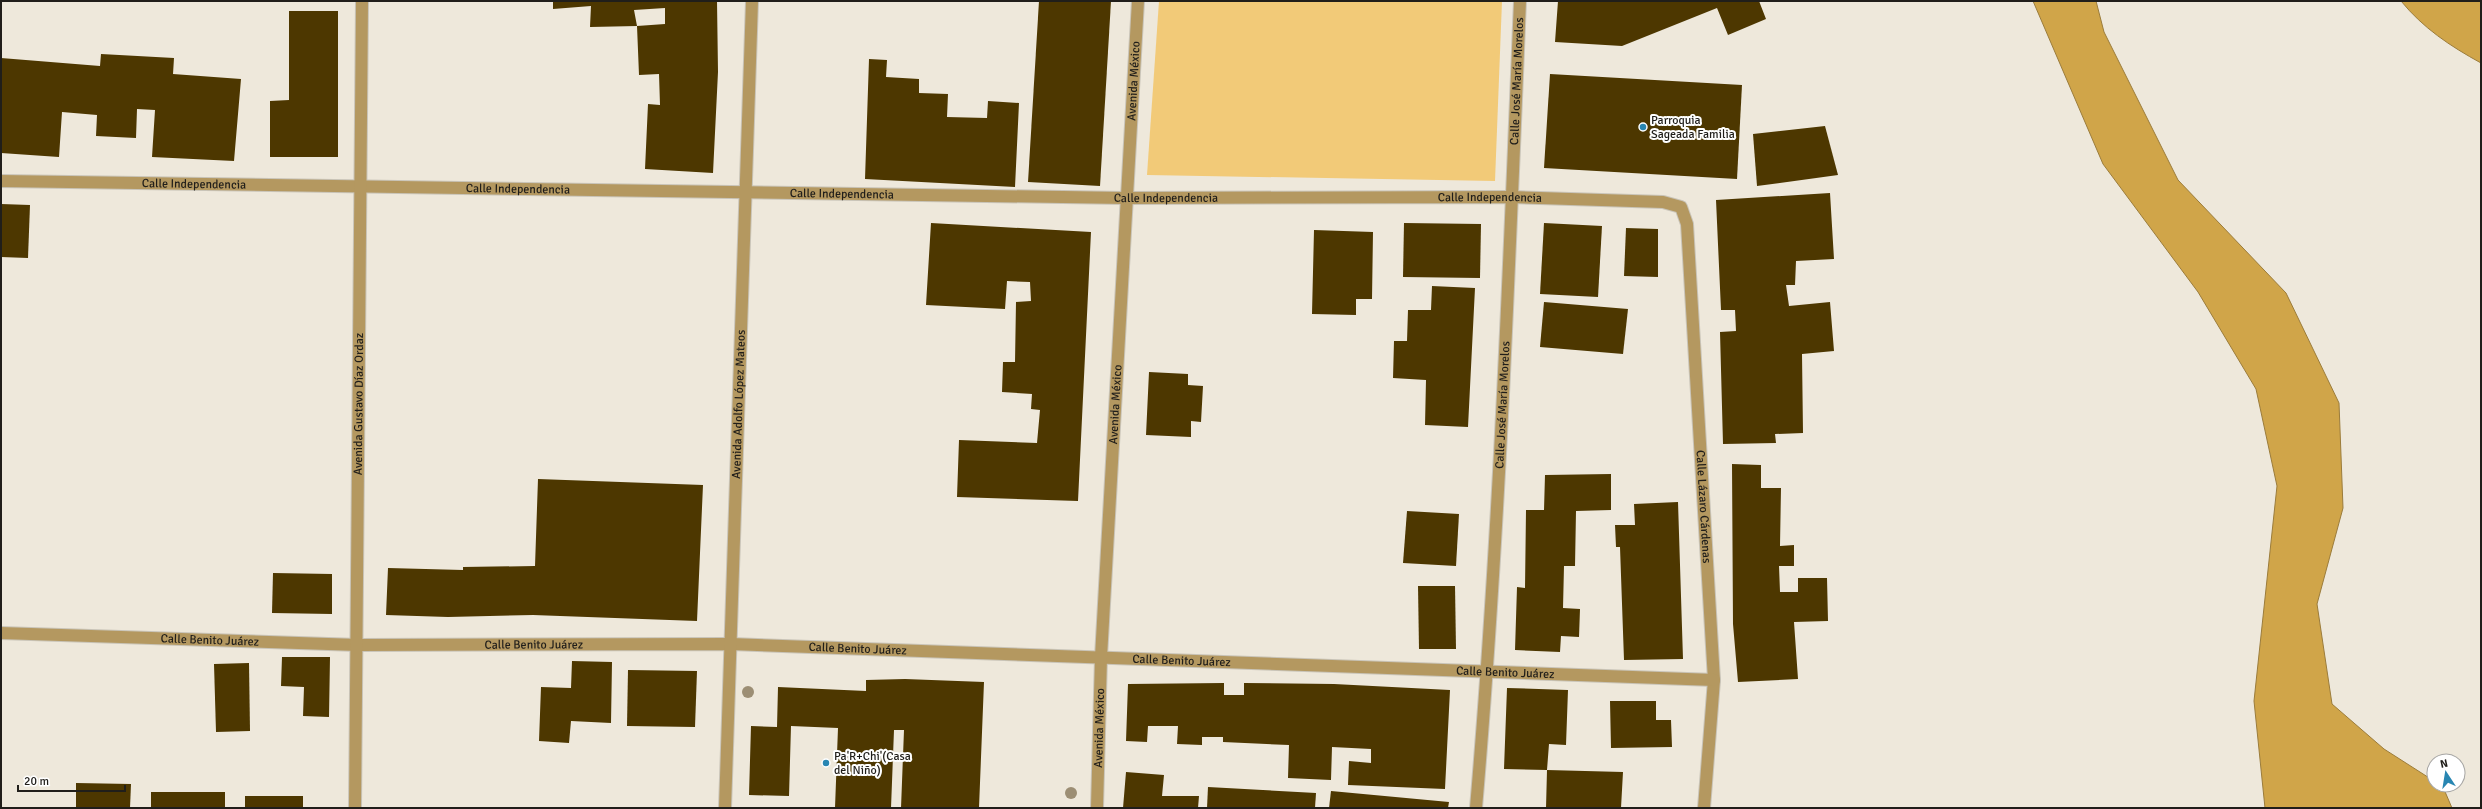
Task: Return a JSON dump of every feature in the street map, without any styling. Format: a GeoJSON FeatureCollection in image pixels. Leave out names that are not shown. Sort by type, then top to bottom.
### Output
{"type":"FeatureCollection","features":[{"type":"Feature","properties":{"kind":"street","name":"Avenida Gustavo Díaz Ordaz"},"geometry":{"type":"LineString","coordinates":[[355,808],[358,645],[362,1]]}},
{"type":"Feature","properties":{"kind":"street","name":"Avenida Adolfo López Mateos"},"geometry":{"type":"LineString","coordinates":[[726,808],[752,1]]}},
{"type":"Feature","properties":{"kind":"street","name":"Avenida México"},"geometry":{"type":"LineString","coordinates":[[1097,808],[1101,657],[1125,198],[1138,1]]}},
{"type":"Feature","properties":{"kind":"street","name":"Calle José María Morelos"},"geometry":{"type":"LineString","coordinates":[[1476,808],[1488,673],[1512,197],[1520,1]]}},
{"type":"Feature","properties":{"kind":"street","name":"Calle Independencia"},"geometry":{"type":"LineString","coordinates":[[1,181],[361,188],[1125,198],[1512,197],[1663,202],[1681,207]]}},
{"type":"Feature","properties":{"kind":"street","name":"Calle Lázaro Cárdenas"},"geometry":{"type":"LineString","coordinates":[[1681,207],[1686,224],[1714,680],[1704,808]]}},
{"type":"Feature","properties":{"kind":"street","name":"Calle Benito Juárez"},"geometry":{"type":"LineString","coordinates":[[1,633],[358,645],[731,644],[1488,673],[1714,680]]}},
{"type":"Feature","properties":{"kind":"shaded area"},"geometry":{"type":"Polygon","coordinates":[[[1159,1],[1502,1],[1495,181],[1147,175],[1159,1]]]}},
{"type":"Feature","properties":{"kind":"shaded area"},"geometry":{"type":"Polygon","coordinates":[[[2033,1],[2096,1],[2104,32],[2178,180],[2286,293],[2339,403],[2343,508],[2317,604],[2332,704],[2384,749],[2426,776],[2426,793],[2446,793],[2452,808],[2265,808],[2254,701],[2277,486],[2256,389],[2198,292],[2103,164],[2033,1]]]}},
{"type":"Feature","properties":{"kind":"shaded area"},"geometry":{"type":"Polygon","coordinates":[[[2401,1],[2481,1],[2481,63],[2438,36],[2418,20],[2401,1]]]}},
{"type":"Feature","properties":{"kind":"building"},"geometry":{"type":"Polygon","coordinates":[[[553,1],[717,1],[718,72],[713,173],[645,169],[648,104],[660,105],[659,74],[639,75],[637,26],[590,27],[591,6],[553,9],[553,1]],[[665,8],[634,10],[637,26],[665,24],[665,8]]]}},
{"type":"Feature","properties":{"kind":"building"},"geometry":{"type":"Polygon","coordinates":[[[1039,1],[1111,1],[1100,186],[1028,182],[1039,1]]]}},
{"type":"Feature","properties":{"kind":"building"},"geometry":{"type":"Polygon","coordinates":[[[1558,1],[1759,1],[1766,19],[1728,35],[1717,8],[1622,46],[1555,42],[1558,1]]]}},
{"type":"Feature","properties":{"kind":"building"},"geometry":{"type":"Polygon","coordinates":[[[289,11],[338,11],[338,157],[270,157],[270,101],[289,100],[289,11]]]}},
{"type":"Feature","properties":{"kind":"building"},"geometry":{"type":"Polygon","coordinates":[[[101,54],[174,58],[173,74],[241,79],[234,161],[152,157],[155,110],[137,109],[136,138],[96,136],[97,115],[62,112],[59,157],[1,153],[1,58],[100,66],[101,54]]]}},
{"type":"Feature","properties":{"kind":"building"},"geometry":{"type":"Polygon","coordinates":[[[869,59],[887,60],[886,77],[919,79],[919,93],[948,94],[947,117],[987,118],[988,101],[1019,103],[1015,187],[865,179],[869,59]]]}},
{"type":"Feature","properties":{"kind":"building","name":"Parroquia Sageada Familia"},"geometry":{"type":"Polygon","coordinates":[[[1550,74],[1742,85],[1737,179],[1544,168],[1550,74]]]}},
{"type":"Feature","properties":{"kind":"building"},"geometry":{"type":"Polygon","coordinates":[[[1825,126],[1838,175],[1757,186],[1753,134],[1825,126]]]}},
{"type":"Feature","properties":{"kind":"building"},"geometry":{"type":"Polygon","coordinates":[[[1830,193],[1834,259],[1796,261],[1795,285],[1786,285],[1789,306],[1830,302],[1834,351],[1802,354],[1803,433],[1775,434],[1776,443],[1723,444],[1720,332],[1736,331],[1735,310],[1721,310],[1716,200],[1830,193]]]}},
{"type":"Feature","properties":{"kind":"building"},"geometry":{"type":"Polygon","coordinates":[[[1,204],[30,205],[28,258],[1,257],[1,204]]]}},
{"type":"Feature","properties":{"kind":"building"},"geometry":{"type":"Polygon","coordinates":[[[931,223],[1091,232],[1078,501],[957,497],[959,440],[1037,443],[1040,410],[1031,409],[1032,394],[1002,392],[1003,362],[1015,362],[1016,302],[1031,301],[1030,282],[1007,281],[1005,309],[926,305],[931,223]]]}},
{"type":"Feature","properties":{"kind":"building"},"geometry":{"type":"Polygon","coordinates":[[[1404,223],[1481,224],[1480,278],[1403,277],[1404,223]]]}},
{"type":"Feature","properties":{"kind":"building"},"geometry":{"type":"Polygon","coordinates":[[[1544,223],[1602,226],[1598,297],[1540,294],[1544,223]]]}},
{"type":"Feature","properties":{"kind":"building"},"geometry":{"type":"Polygon","coordinates":[[[1626,228],[1658,229],[1658,277],[1624,276],[1626,228]]]}},
{"type":"Feature","properties":{"kind":"building"},"geometry":{"type":"Polygon","coordinates":[[[1314,230],[1373,232],[1372,299],[1356,299],[1356,315],[1312,314],[1314,230]]]}},
{"type":"Feature","properties":{"kind":"building"},"geometry":{"type":"Polygon","coordinates":[[[1432,286],[1475,288],[1468,427],[1425,425],[1426,380],[1393,378],[1394,341],[1407,341],[1408,310],[1431,310],[1432,286]]]}},
{"type":"Feature","properties":{"kind":"building"},"geometry":{"type":"Polygon","coordinates":[[[1544,302],[1628,309],[1623,354],[1540,347],[1544,302]]]}},
{"type":"Feature","properties":{"kind":"building"},"geometry":{"type":"Polygon","coordinates":[[[1149,372],[1188,374],[1188,385],[1203,386],[1201,422],[1191,421],[1191,437],[1146,435],[1149,372]]]}},
{"type":"Feature","properties":{"kind":"building"},"geometry":{"type":"Polygon","coordinates":[[[1732,464],[1761,465],[1761,488],[1781,488],[1780,546],[1794,545],[1794,566],[1779,566],[1780,592],[1798,592],[1798,578],[1827,578],[1828,621],[1794,622],[1798,679],[1738,682],[1733,624],[1732,464]]]}},
{"type":"Feature","properties":{"kind":"building"},"geometry":{"type":"Polygon","coordinates":[[[1611,474],[1611,510],[1576,511],[1575,566],[1564,566],[1563,608],[1580,609],[1579,637],[1561,636],[1560,652],[1515,650],[1517,587],[1525,588],[1526,510],[1544,510],[1545,475],[1611,474]]]}},
{"type":"Feature","properties":{"kind":"building"},"geometry":{"type":"Polygon","coordinates":[[[538,479],[703,485],[697,621],[533,615],[448,617],[386,615],[388,568],[463,570],[463,567],[535,566],[538,479]]]}},
{"type":"Feature","properties":{"kind":"building"},"geometry":{"type":"Polygon","coordinates":[[[1678,502],[1683,659],[1624,660],[1620,547],[1616,547],[1615,525],[1635,525],[1634,504],[1678,502]]]}},
{"type":"Feature","properties":{"kind":"building"},"geometry":{"type":"Polygon","coordinates":[[[1407,511],[1459,514],[1456,566],[1403,563],[1407,511]]]}},
{"type":"Feature","properties":{"kind":"building"},"geometry":{"type":"Polygon","coordinates":[[[273,573],[332,574],[332,614],[272,613],[273,573]]]}},
{"type":"Feature","properties":{"kind":"building"},"geometry":{"type":"Polygon","coordinates":[[[1418,586],[1455,586],[1456,649],[1419,649],[1418,586]]]}},
{"type":"Feature","properties":{"kind":"building"},"geometry":{"type":"Polygon","coordinates":[[[282,657],[330,657],[329,717],[303,716],[304,687],[281,686],[282,657]]]}},
{"type":"Feature","properties":{"kind":"building"},"geometry":{"type":"Polygon","coordinates":[[[572,661],[612,662],[611,723],[571,721],[569,743],[539,741],[541,687],[571,688],[572,661]]]}},
{"type":"Feature","properties":{"kind":"building"},"geometry":{"type":"Polygon","coordinates":[[[249,663],[250,731],[216,732],[214,664],[249,663]]]}},
{"type":"Feature","properties":{"kind":"building"},"geometry":{"type":"Polygon","coordinates":[[[628,670],[697,671],[695,727],[627,726],[628,670]]]}},
{"type":"Feature","properties":{"kind":"building"},"geometry":{"type":"Polygon","coordinates":[[[905,679],[984,682],[979,808],[901,808],[904,730],[894,730],[891,808],[835,808],[838,728],[791,726],[789,796],[749,795],[751,726],[777,727],[778,687],[866,691],[866,680],[905,679]]]}},
{"type":"Feature","properties":{"kind":"building"},"geometry":{"type":"Polygon","coordinates":[[[1224,683],[1224,695],[1244,695],[1244,683],[1334,684],[1450,690],[1445,789],[1348,785],[1349,761],[1371,763],[1371,749],[1332,747],[1331,780],[1288,778],[1289,745],[1223,742],[1223,737],[1202,737],[1202,745],[1177,744],[1178,726],[1148,726],[1147,742],[1126,741],[1128,684],[1224,683]]]}},
{"type":"Feature","properties":{"kind":"building"},"geometry":{"type":"Polygon","coordinates":[[[1507,688],[1568,690],[1566,745],[1549,744],[1547,770],[1504,769],[1507,688]]]}},
{"type":"Feature","properties":{"kind":"building"},"geometry":{"type":"Polygon","coordinates":[[[1610,701],[1656,701],[1656,720],[1671,720],[1672,747],[1611,748],[1610,701]]]}},
{"type":"Feature","properties":{"kind":"building"},"geometry":{"type":"Polygon","coordinates":[[[1547,770],[1623,772],[1621,808],[1546,808],[1547,770]]]}},
{"type":"Feature","properties":{"kind":"building"},"geometry":{"type":"Polygon","coordinates":[[[1126,772],[1164,775],[1162,796],[1199,796],[1198,808],[1123,808],[1126,772]]]}},
{"type":"Feature","properties":{"kind":"building"},"geometry":{"type":"Polygon","coordinates":[[[76,783],[131,784],[130,808],[76,808],[76,783]]]}},
{"type":"Feature","properties":{"kind":"building"},"geometry":{"type":"Polygon","coordinates":[[[1208,787],[1316,793],[1315,808],[1207,808],[1208,787]]]}},
{"type":"Feature","properties":{"kind":"building"},"geometry":{"type":"Polygon","coordinates":[[[1331,791],[1449,802],[1448,808],[1329,808],[1331,791]]]}},
{"type":"Feature","properties":{"kind":"building"},"geometry":{"type":"Polygon","coordinates":[[[151,792],[225,792],[225,808],[151,808],[151,792]]]}},
{"type":"Feature","properties":{"kind":"building"},"geometry":{"type":"Polygon","coordinates":[[[245,796],[303,796],[303,808],[245,808],[245,796]]]}},
{"type":"Feature","properties":{"kind":"place","name":"Parroquia Sageada Familia"},"geometry":{"type":"Point","coordinates":[1643,127]}},
{"type":"Feature","properties":{"kind":"place","name":"Pa'R+Chi'(Casa del Niño)"},"geometry":{"type":"Point","coordinates":[826,763]}}]}
